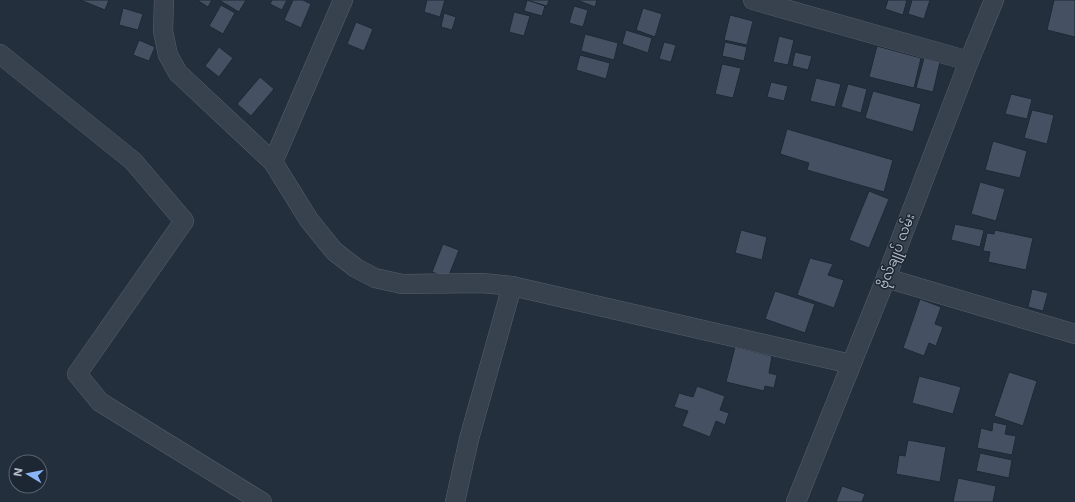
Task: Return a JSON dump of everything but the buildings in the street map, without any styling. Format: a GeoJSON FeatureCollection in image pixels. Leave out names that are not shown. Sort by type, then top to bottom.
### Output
{"type":"FeatureCollection","features":[{"type":"Feature","properties":{"kind":"street"},"geometry":{"type":"LineString","coordinates":[[165,0],[163,31],[168,55],[178,73],[273,162],[309,220],[334,251],[356,268],[375,278],[402,284],[482,283],[512,286],[851,364]]}},
{"type":"Feature","properties":{"kind":"street"},"geometry":{"type":"LineString","coordinates":[[273,162],[343,0]]}},
{"type":"Feature","properties":{"kind":"street"},"geometry":{"type":"LineString","coordinates":[[753,0],[969,60]]}},
{"type":"Feature","properties":{"kind":"street","name":"ဗိုလ်ချုပ် လမ်း"},"geometry":{"type":"LineString","coordinates":[[796,502],[886,278],[969,60],[994,0]]}},
{"type":"Feature","properties":{"kind":"street"},"geometry":{"type":"LineString","coordinates":[[0,54],[133,161],[184,221],[77,374],[100,402],[262,502]]}},
{"type":"Feature","properties":{"kind":"street"},"geometry":{"type":"LineString","coordinates":[[886,278],[1075,334]]}},
{"type":"Feature","properties":{"kind":"street"},"geometry":{"type":"LineString","coordinates":[[455,502],[469,439],[512,286]]}}]}
